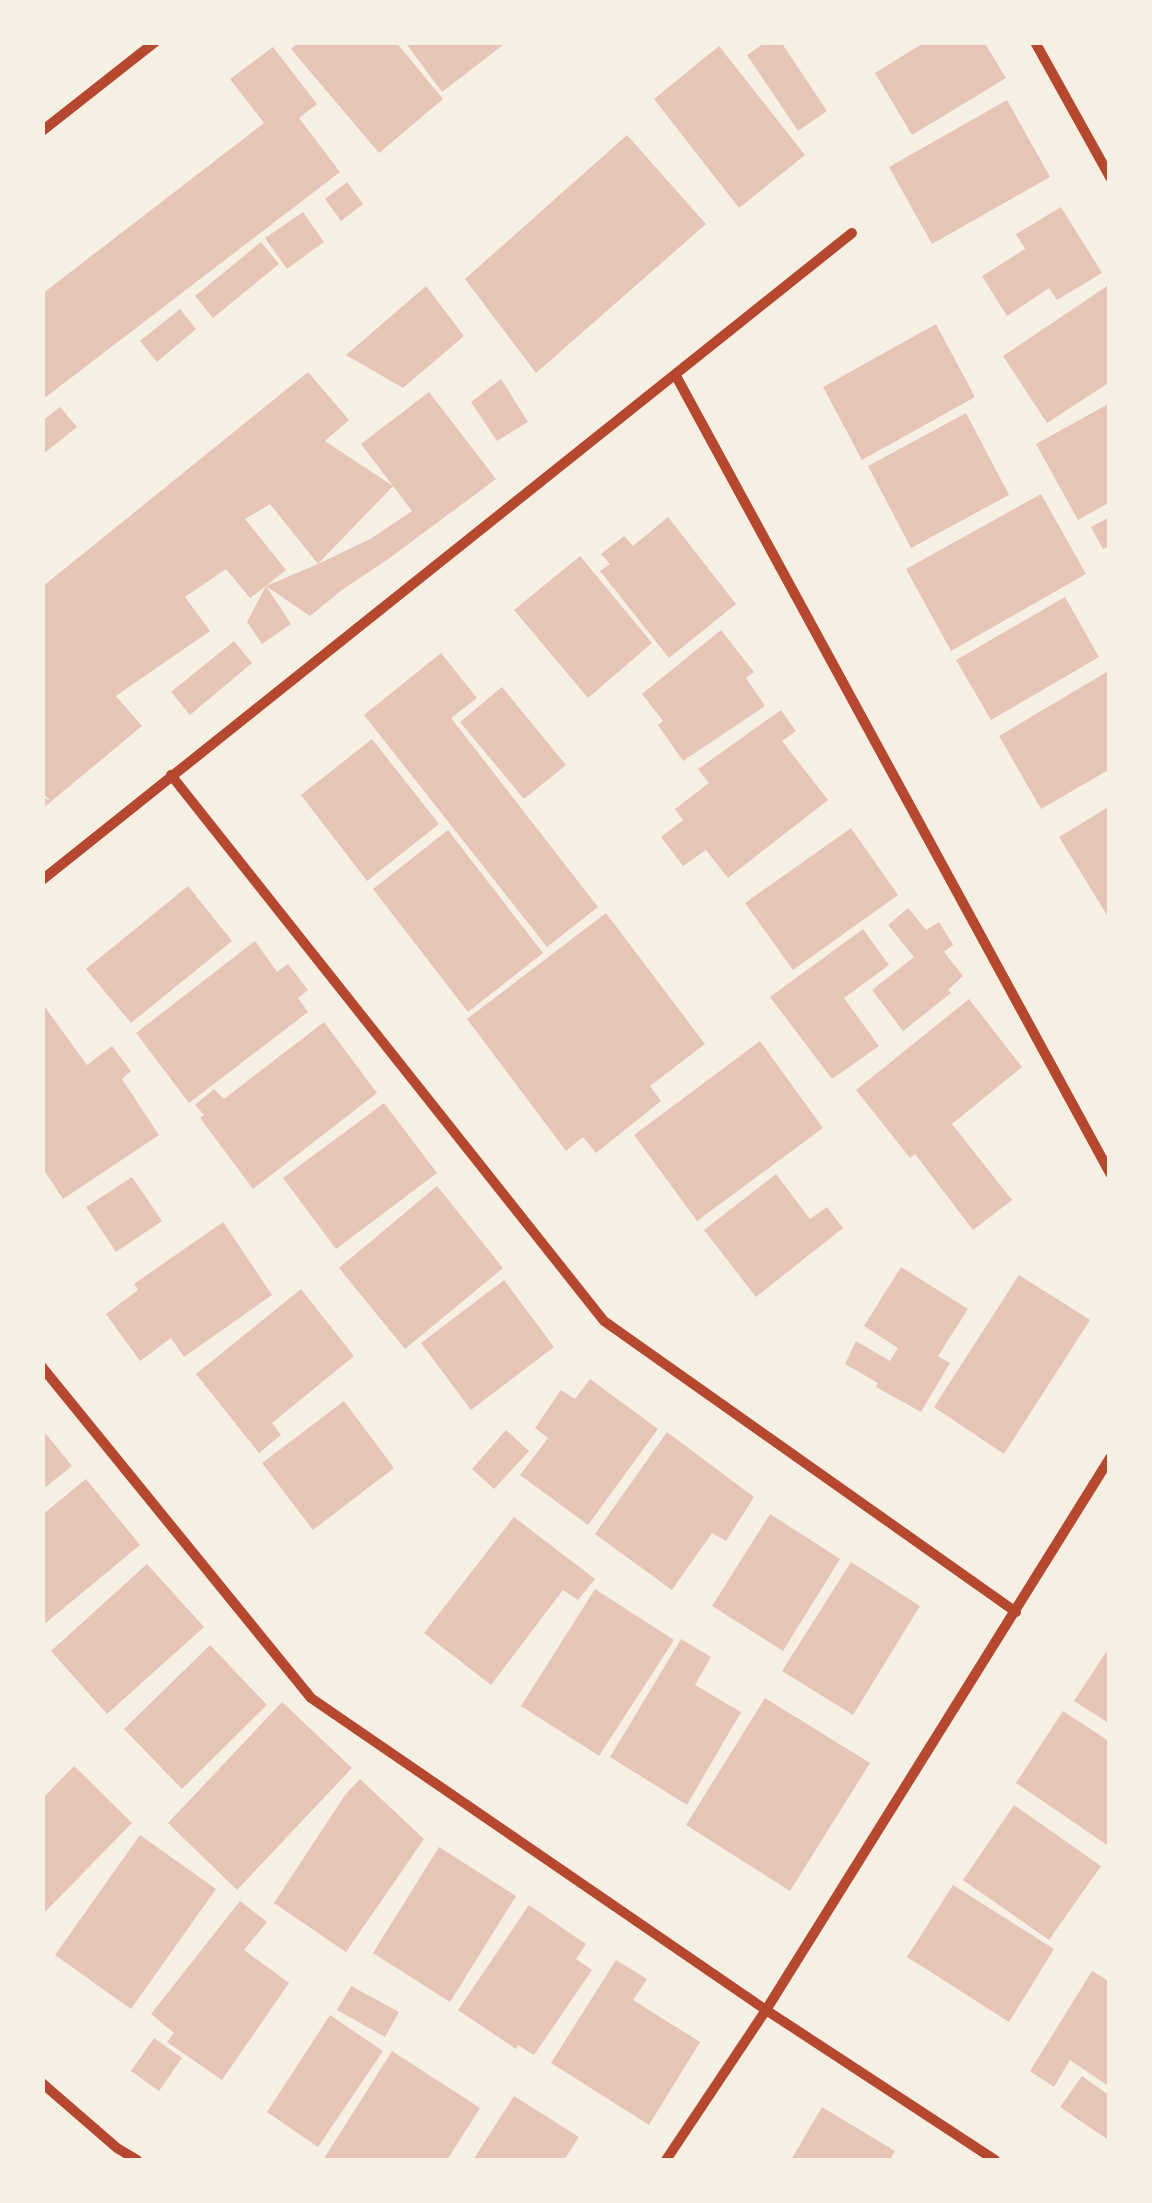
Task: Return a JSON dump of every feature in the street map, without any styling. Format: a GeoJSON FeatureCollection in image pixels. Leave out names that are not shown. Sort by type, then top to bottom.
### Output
{"type":"FeatureCollection","features":[{"type":"Feature","properties":{"kind":"street"},"geometry":{"type":"LineString","coordinates":[[42,131],[155,42]]}},
{"type":"Feature","properties":{"kind":"street"},"geometry":{"type":"LineString","coordinates":[[1035,42],[1110,177]]}},
{"type":"Feature","properties":{"kind":"street"},"geometry":{"type":"LineString","coordinates":[[42,880],[852,233]]}},
{"type":"Feature","properties":{"kind":"street"},"geometry":{"type":"LineString","coordinates":[[676,376],[1110,1172]]}},
{"type":"Feature","properties":{"kind":"street"},"geometry":{"type":"LineString","coordinates":[[172,775],[604,1321],[1016,1612]]}},
{"type":"Feature","properties":{"kind":"street"},"geometry":{"type":"LineString","coordinates":[[42,1367],[311,1698],[766,2010],[995,2160]]}},
{"type":"Feature","properties":{"kind":"street"},"geometry":{"type":"LineString","coordinates":[[666,2160],[766,2010],[1110,1458]]}},
{"type":"Feature","properties":{"kind":"street"},"geometry":{"type":"LineString","coordinates":[[42,2082],[117,2148],[137,2160]]}},
{"type":"Feature","properties":{"kind":"building"},"geometry":{"type":"Polygon","coordinates":[[[299,42],[396,42],[443,99],[379,153],[291,49],[299,42]]]}},
{"type":"Feature","properties":{"kind":"building"},"geometry":{"type":"Polygon","coordinates":[[[405,42],[507,42],[442,92],[405,42]]]}},
{"type":"Feature","properties":{"kind":"building"},"geometry":{"type":"Polygon","coordinates":[[[766,42],[781,42],[827,111],[798,131],[747,55],[766,42]]]}},
{"type":"Feature","properties":{"kind":"building"},"geometry":{"type":"Polygon","coordinates":[[[925,42],[984,42],[1006,78],[912,135],[875,73],[925,42]]]}},
{"type":"Feature","properties":{"kind":"building"},"geometry":{"type":"Polygon","coordinates":[[[719,46],[805,155],[739,208],[654,99],[719,46]]]}},
{"type":"Feature","properties":{"kind":"building"},"geometry":{"type":"Polygon","coordinates":[[[273,47],[317,104],[299,118],[340,172],[42,400],[42,294],[264,123],[230,79],[273,47]]]}},
{"type":"Feature","properties":{"kind":"building"},"geometry":{"type":"Polygon","coordinates":[[[1007,100],[1050,177],[932,244],[889,167],[1007,100]]]}},
{"type":"Feature","properties":{"kind":"building"},"geometry":{"type":"Polygon","coordinates":[[[627,135],[706,224],[536,373],[465,279],[627,135]]]}},
{"type":"Feature","properties":{"kind":"building"},"geometry":{"type":"Polygon","coordinates":[[[347,182],[363,204],[341,221],[325,199],[347,182]]]}},
{"type":"Feature","properties":{"kind":"building"},"geometry":{"type":"Polygon","coordinates":[[[1061,207],[1102,273],[1057,300],[1049,288],[1007,316],[982,276],[1025,249],[1016,234],[1061,207]]]}},
{"type":"Feature","properties":{"kind":"building"},"geometry":{"type":"Polygon","coordinates":[[[303,212],[324,242],[287,269],[265,238],[303,212]]]}},
{"type":"Feature","properties":{"kind":"building"},"geometry":{"type":"Polygon","coordinates":[[[261,242],[279,264],[213,318],[195,296],[261,242]]]}},
{"type":"Feature","properties":{"kind":"building"},"geometry":{"type":"Polygon","coordinates":[[[1110,284],[1110,382],[1047,423],[1003,356],[1110,284]]]}},
{"type":"Feature","properties":{"kind":"building"},"geometry":{"type":"Polygon","coordinates":[[[426,286],[464,336],[403,388],[346,355],[426,286]]]}},
{"type":"Feature","properties":{"kind":"building"},"geometry":{"type":"Polygon","coordinates":[[[180,309],[196,329],[157,362],[140,341],[180,309]]]}},
{"type":"Feature","properties":{"kind":"building"},"geometry":{"type":"Polygon","coordinates":[[[936,324],[975,397],[862,460],[823,387],[936,324]]]}},
{"type":"Feature","properties":{"kind":"building"},"geometry":{"type":"Polygon","coordinates":[[[308,372],[349,420],[325,441],[393,486],[318,564],[270,504],[245,519],[286,570],[250,598],[226,569],[185,597],[210,631],[116,696],[142,726],[42,809],[42,797],[50,801],[42,792],[42,587],[308,372]]]}},
{"type":"Feature","properties":{"kind":"building"},"geometry":{"type":"Polygon","coordinates":[[[501,379],[528,422],[497,441],[471,402],[501,379]]]}},
{"type":"Feature","properties":{"kind":"building"},"geometry":{"type":"Polygon","coordinates":[[[429,392],[496,479],[310,616],[266,586],[372,538],[412,511],[361,444],[429,392]]]}},
{"type":"Feature","properties":{"kind":"building"},"geometry":{"type":"Polygon","coordinates":[[[1110,403],[1110,502],[1078,520],[1036,444],[1110,403]]]}},
{"type":"Feature","properties":{"kind":"building"},"geometry":{"type":"Polygon","coordinates":[[[60,407],[77,427],[42,455],[42,421],[60,407]]]}},
{"type":"Feature","properties":{"kind":"building"},"geometry":{"type":"Polygon","coordinates":[[[966,413],[1009,495],[911,548],[868,466],[966,413]]]}},
{"type":"Feature","properties":{"kind":"building"},"geometry":{"type":"Polygon","coordinates":[[[1041,494],[1086,574],[951,651],[906,569],[1041,494]]]}},
{"type":"Feature","properties":{"kind":"building"},"geometry":{"type":"Polygon","coordinates":[[[668,517],[736,604],[669,658],[600,571],[610,564],[601,554],[624,536],[633,546],[668,517]]]}},
{"type":"Feature","properties":{"kind":"building"},"geometry":{"type":"Polygon","coordinates":[[[1110,517],[1110,546],[1103,549],[1091,527],[1110,517]]]}},
{"type":"Feature","properties":{"kind":"building"},"geometry":{"type":"Polygon","coordinates":[[[580,556],[652,643],[588,698],[514,610],[580,556]]]}},
{"type":"Feature","properties":{"kind":"building"},"geometry":{"type":"Polygon","coordinates":[[[266,586],[291,624],[262,644],[247,622],[266,586]]]}},
{"type":"Feature","properties":{"kind":"building"},"geometry":{"type":"Polygon","coordinates":[[[1065,597],[1099,657],[991,720],[956,660],[1065,597]]]}},
{"type":"Feature","properties":{"kind":"building"},"geometry":{"type":"Polygon","coordinates":[[[721,630],[754,672],[746,678],[765,706],[683,761],[658,725],[663,721],[642,694],[721,630]]]}},
{"type":"Feature","properties":{"kind":"building"},"geometry":{"type":"Polygon","coordinates":[[[234,641],[252,663],[190,715],[171,692],[234,641]]]}},
{"type":"Feature","properties":{"kind":"building"},"geometry":{"type":"Polygon","coordinates":[[[441,653],[477,698],[451,718],[598,907],[547,947],[364,715],[441,653]]]}},
{"type":"Feature","properties":{"kind":"building"},"geometry":{"type":"Polygon","coordinates":[[[1110,670],[1110,769],[1041,809],[999,736],[1110,670]]]}},
{"type":"Feature","properties":{"kind":"building"},"geometry":{"type":"Polygon","coordinates":[[[502,687],[566,765],[524,799],[460,722],[502,687]]]}},
{"type":"Feature","properties":{"kind":"building"},"geometry":{"type":"Polygon","coordinates":[[[781,710],[796,731],[782,741],[828,800],[728,878],[706,850],[683,866],[661,837],[683,820],[675,809],[709,783],[698,769],[781,710]]]}},
{"type":"Feature","properties":{"kind":"building"},"geometry":{"type":"Polygon","coordinates":[[[372,739],[439,824],[367,881],[301,795],[372,739]]]}},
{"type":"Feature","properties":{"kind":"building"},"geometry":{"type":"Polygon","coordinates":[[[1110,806],[1110,920],[1059,837],[1110,806]]]}},
{"type":"Feature","properties":{"kind":"building"},"geometry":{"type":"Polygon","coordinates":[[[851,828],[898,895],[793,970],[745,903],[851,828]]]}},
{"type":"Feature","properties":{"kind":"building"},"geometry":{"type":"Polygon","coordinates":[[[448,830],[543,953],[468,1012],[373,889],[448,830]]]}},
{"type":"Feature","properties":{"kind":"building"},"geometry":{"type":"Polygon","coordinates":[[[188,886],[232,941],[131,1023],[86,969],[188,886]]]}},
{"type":"Feature","properties":{"kind":"building"},"geometry":{"type":"Polygon","coordinates":[[[908,908],[926,930],[939,922],[953,945],[944,952],[963,976],[948,990],[951,993],[903,1031],[872,990],[914,957],[888,925],[908,908]]]}},
{"type":"Feature","properties":{"kind":"building"},"geometry":{"type":"Polygon","coordinates":[[[606,913],[705,1044],[650,1086],[661,1101],[596,1153],[583,1137],[566,1151],[467,1019],[606,913]]]}},
{"type":"Feature","properties":{"kind":"building"},"geometry":{"type":"Polygon","coordinates":[[[863,929],[889,965],[844,998],[879,1046],[832,1079],[770,997],[863,929]]]}},
{"type":"Feature","properties":{"kind":"building"},"geometry":{"type":"Polygon","coordinates":[[[255,941],[277,972],[288,964],[308,990],[298,998],[308,1012],[189,1103],[136,1033],[255,941]]]}},
{"type":"Feature","properties":{"kind":"building"},"geometry":{"type":"Polygon","coordinates":[[[969,999],[1022,1067],[952,1124],[1012,1200],[973,1230],[915,1154],[910,1158],[856,1090],[969,999]]]}},
{"type":"Feature","properties":{"kind":"building"},"geometry":{"type":"Polygon","coordinates":[[[42,1003],[87,1065],[112,1046],[131,1071],[122,1079],[159,1135],[63,1199],[42,1167],[42,1003]]]}},
{"type":"Feature","properties":{"kind":"building"},"geometry":{"type":"Polygon","coordinates":[[[324,1022],[377,1093],[253,1189],[200,1118],[204,1115],[195,1105],[214,1089],[224,1099],[324,1022]]]}},
{"type":"Feature","properties":{"kind":"building"},"geometry":{"type":"Polygon","coordinates":[[[760,1041],[823,1128],[697,1221],[634,1135],[760,1041]]]}},
{"type":"Feature","properties":{"kind":"building"},"geometry":{"type":"Polygon","coordinates":[[[384,1103],[437,1173],[336,1249],[283,1178],[384,1103]]]}},
{"type":"Feature","properties":{"kind":"building"},"geometry":{"type":"Polygon","coordinates":[[[776,1174],[810,1219],[827,1207],[843,1228],[756,1297],[704,1230],[776,1174]]]}},
{"type":"Feature","properties":{"kind":"building"},"geometry":{"type":"Polygon","coordinates":[[[132,1177],[162,1221],[116,1252],[86,1207],[132,1177]]]}},
{"type":"Feature","properties":{"kind":"building"},"geometry":{"type":"Polygon","coordinates":[[[437,1186],[503,1268],[405,1349],[339,1268],[437,1186]]]}},
{"type":"Feature","properties":{"kind":"building"},"geometry":{"type":"Polygon","coordinates":[[[223,1222],[272,1295],[184,1357],[171,1338],[140,1361],[106,1314],[138,1290],[134,1284],[223,1222]]]}},
{"type":"Feature","properties":{"kind":"building"},"geometry":{"type":"Polygon","coordinates":[[[901,1267],[968,1309],[938,1356],[950,1363],[921,1412],[845,1364],[856,1341],[890,1361],[898,1348],[864,1326],[901,1267]]]}},
{"type":"Feature","properties":{"kind":"building"},"geometry":{"type":"Polygon","coordinates":[[[1019,1275],[1090,1320],[1004,1454],[934,1407],[1019,1275]]]}},
{"type":"Feature","properties":{"kind":"building"},"geometry":{"type":"Polygon","coordinates":[[[504,1280],[554,1347],[471,1410],[421,1343],[504,1280]]]}},
{"type":"Feature","properties":{"kind":"building"},"geometry":{"type":"Polygon","coordinates":[[[301,1289],[354,1356],[272,1423],[281,1435],[259,1453],[196,1374],[301,1289]]]}},
{"type":"Feature","properties":{"kind":"building"},"geometry":{"type":"Polygon","coordinates":[[[590,1379],[658,1429],[588,1525],[520,1475],[548,1438],[535,1428],[561,1390],[575,1399],[590,1379]]]}},
{"type":"Feature","properties":{"kind":"building"},"geometry":{"type":"Polygon","coordinates":[[[344,1401],[394,1468],[313,1530],[262,1463],[344,1401]]]}},
{"type":"Feature","properties":{"kind":"building"},"geometry":{"type":"Polygon","coordinates":[[[42,1429],[72,1466],[42,1490],[42,1429]]]}},
{"type":"Feature","properties":{"kind":"building"},"geometry":{"type":"Polygon","coordinates":[[[506,1430],[529,1451],[494,1489],[472,1469],[506,1430]]]}},
{"type":"Feature","properties":{"kind":"building"},"geometry":{"type":"Polygon","coordinates":[[[667,1432],[754,1497],[726,1541],[712,1533],[672,1590],[595,1534],[667,1432]]]}},
{"type":"Feature","properties":{"kind":"building"},"geometry":{"type":"Polygon","coordinates":[[[86,1479],[140,1545],[42,1626],[42,1515],[86,1479]]]}},
{"type":"Feature","properties":{"kind":"building"},"geometry":{"type":"Polygon","coordinates":[[[770,1514],[840,1559],[783,1651],[712,1606],[770,1514]]]}},
{"type":"Feature","properties":{"kind":"building"},"geometry":{"type":"Polygon","coordinates":[[[514,1517],[595,1579],[578,1600],[563,1590],[491,1685],[424,1633],[514,1517]]]}},
{"type":"Feature","properties":{"kind":"building"},"geometry":{"type":"Polygon","coordinates":[[[851,1562],[920,1606],[853,1715],[782,1671],[851,1562]]]}},
{"type":"Feature","properties":{"kind":"building"},"geometry":{"type":"Polygon","coordinates":[[[147,1564],[204,1627],[107,1714],[51,1651],[147,1564]]]}},
{"type":"Feature","properties":{"kind":"building"},"geometry":{"type":"Polygon","coordinates":[[[595,1589],[674,1640],[599,1756],[521,1706],[595,1589]]]}},
{"type":"Feature","properties":{"kind":"building"},"geometry":{"type":"Polygon","coordinates":[[[681,1639],[711,1657],[695,1685],[741,1712],[687,1805],[610,1757],[681,1639]]]}},
{"type":"Feature","properties":{"kind":"building"},"geometry":{"type":"Polygon","coordinates":[[[210,1645],[267,1705],[182,1789],[124,1729],[210,1645]]]}},
{"type":"Feature","properties":{"kind":"building"},"geometry":{"type":"Polygon","coordinates":[[[1110,1646],[1110,1724],[1074,1701],[1110,1646]]]}},
{"type":"Feature","properties":{"kind":"building"},"geometry":{"type":"Polygon","coordinates":[[[765,1698],[870,1763],[790,1891],[686,1825],[765,1698]]]}},
{"type":"Feature","properties":{"kind":"building"},"geometry":{"type":"Polygon","coordinates":[[[282,1702],[352,1768],[237,1890],[168,1823],[282,1702]]]}},
{"type":"Feature","properties":{"kind":"building"},"geometry":{"type":"Polygon","coordinates":[[[1063,1711],[1110,1742],[1110,1847],[1016,1783],[1063,1711]]]}},
{"type":"Feature","properties":{"kind":"building"},"geometry":{"type":"Polygon","coordinates":[[[74,1766],[132,1823],[42,1915],[42,1799],[74,1766]]]}},
{"type":"Feature","properties":{"kind":"building"},"geometry":{"type":"Polygon","coordinates":[[[360,1779],[424,1839],[346,1952],[274,1903],[345,1795],[360,1779]]]}},
{"type":"Feature","properties":{"kind":"building"},"geometry":{"type":"Polygon","coordinates":[[[1014,1805],[1101,1866],[1049,1940],[963,1880],[1014,1805]]]}},
{"type":"Feature","properties":{"kind":"building"},"geometry":{"type":"Polygon","coordinates":[[[140,1835],[216,1889],[131,2009],[55,1955],[140,1835]]]}},
{"type":"Feature","properties":{"kind":"building"},"geometry":{"type":"Polygon","coordinates":[[[439,1847],[516,1896],[450,2002],[373,1953],[439,1847]]]}},
{"type":"Feature","properties":{"kind":"building"},"geometry":{"type":"Polygon","coordinates":[[[953,1885],[1054,1949],[1009,2022],[907,1957],[953,1885]]]}},
{"type":"Feature","properties":{"kind":"building"},"geometry":{"type":"Polygon","coordinates":[[[240,1901],[267,1922],[244,1950],[289,1983],[222,2080],[167,2042],[174,2033],[151,2014],[240,1901]]]}},
{"type":"Feature","properties":{"kind":"building"},"geometry":{"type":"Polygon","coordinates":[[[529,1905],[586,1944],[576,1959],[592,1970],[534,2055],[518,2045],[516,2049],[458,2010],[529,1905]]]}},
{"type":"Feature","properties":{"kind":"building"},"geometry":{"type":"Polygon","coordinates":[[[616,1960],[647,1979],[633,2000],[700,2042],[649,2125],[551,2063],[616,1960]]]}},
{"type":"Feature","properties":{"kind":"building"},"geometry":{"type":"Polygon","coordinates":[[[1092,1971],[1110,1982],[1110,2087],[1070,2060],[1054,2087],[1030,2071],[1092,1971]]]}},
{"type":"Feature","properties":{"kind":"building"},"geometry":{"type":"Polygon","coordinates":[[[351,1986],[399,2012],[385,2037],[337,2010],[351,1986]]]}},
{"type":"Feature","properties":{"kind":"building"},"geometry":{"type":"Polygon","coordinates":[[[330,2015],[383,2051],[318,2147],[267,2112],[330,2015]]]}},
{"type":"Feature","properties":{"kind":"building"},"geometry":{"type":"Polygon","coordinates":[[[154,2038],[182,2058],[159,2091],[131,2071],[154,2038]]]}},
{"type":"Feature","properties":{"kind":"building"},"geometry":{"type":"Polygon","coordinates":[[[392,2051],[480,2108],[447,2160],[323,2160],[392,2051]]]}},
{"type":"Feature","properties":{"kind":"building"},"geometry":{"type":"Polygon","coordinates":[[[1082,2076],[1110,2096],[1110,2141],[1060,2107],[1082,2076]]]}},
{"type":"Feature","properties":{"kind":"building"},"geometry":{"type":"Polygon","coordinates":[[[514,2096],[579,2137],[564,2160],[473,2160],[514,2096]]]}},
{"type":"Feature","properties":{"kind":"building"},"geometry":{"type":"Polygon","coordinates":[[[822,2107],[895,2151],[890,2160],[791,2160],[822,2107]]]}}]}
